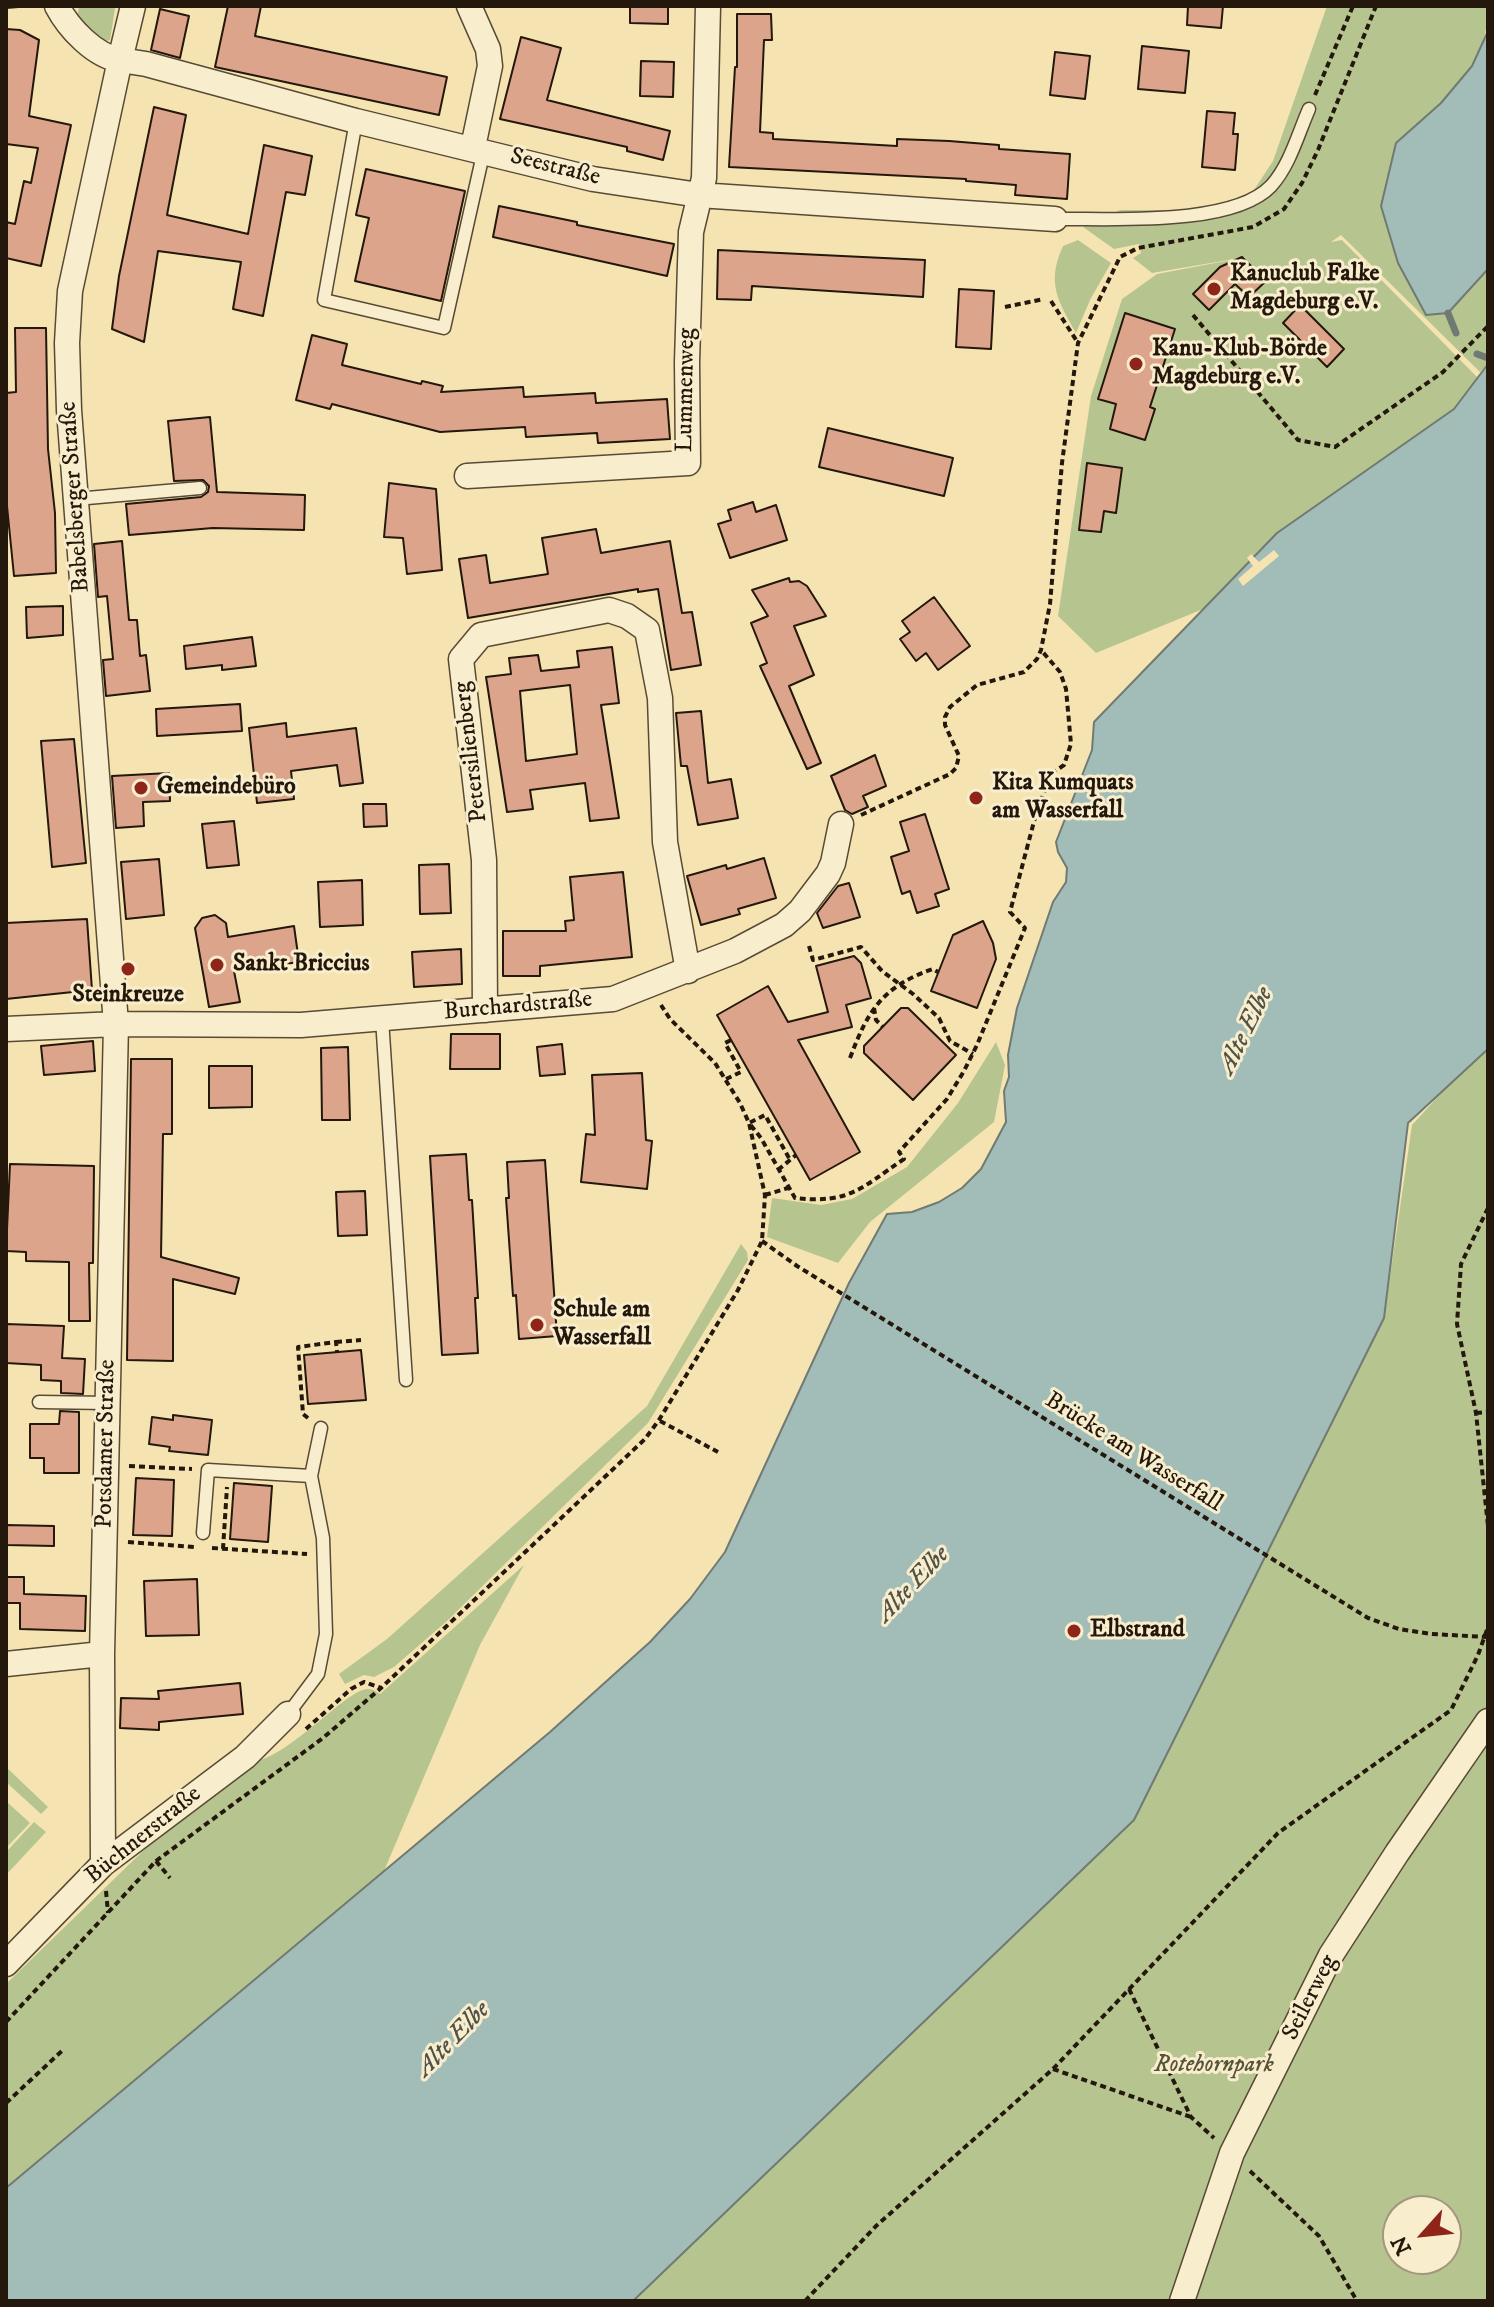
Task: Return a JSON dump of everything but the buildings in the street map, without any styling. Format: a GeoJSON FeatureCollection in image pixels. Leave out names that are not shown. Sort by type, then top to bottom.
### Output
{"type":"FeatureCollection","features":[{"type":"Feature","properties":{"kind":"street"},"geometry":{"type":"LineString","coordinates":[[57,6],[98,53],[120,60],[133,6]]}},
{"type":"Feature","properties":{"kind":"street"},"geometry":{"type":"LineString","coordinates":[[469,6],[488,49],[490,66],[478,149]]}},
{"type":"Feature","properties":{"kind":"street"},"geometry":{"type":"LineString","coordinates":[[699,195],[704,178],[708,6]]}},
{"type":"Feature","properties":{"kind":"street","name":"Seestraße"},"geometry":{"type":"LineString","coordinates":[[120,60],[146,64],[356,121],[593,179],[699,195],[1055,219]]}},
{"type":"Feature","properties":{"kind":"street","name":"Babelsberger Straße"},"geometry":{"type":"LineString","coordinates":[[116,1024],[67,377],[70,291],[120,60]]}},
{"type":"Feature","properties":{"kind":"street","name":"Lummenweg"},"geometry":{"type":"LineString","coordinates":[[467,476],[688,463],[691,232],[699,195]]}},
{"type":"Feature","properties":{"kind":"street","name":"Petersilienberg"},"geometry":{"type":"LineString","coordinates":[[485,1010],[484,860],[461,659],[481,635],[566,618],[609,610],[627,616],[647,630],[660,698],[665,842],[688,971]]}},
{"type":"Feature","properties":{"kind":"street","name":"Burchardstraße"},"geometry":{"type":"LineString","coordinates":[[6,1029],[116,1024],[301,1025],[613,999],[688,971],[767,936],[800,911],[828,874],[841,824]]}},
{"type":"Feature","properties":{"kind":"street","name":"Potsdamer Straße"},"geometry":{"type":"LineString","coordinates":[[103,1864],[102,1654],[116,1024]]}},
{"type":"Feature","properties":{"kind":"street"},"geometry":{"type":"LineString","coordinates":[[6,1664],[102,1654]]}},
{"type":"Feature","properties":{"kind":"street","name":"Seilerweg"},"geometry":{"type":"LineString","coordinates":[[1182,2301],[1232,2153],[1331,1955],[1488,1721]]}},
{"type":"Feature","properties":{"kind":"street","name":"Büchnerstraße"},"geometry":{"type":"LineString","coordinates":[[6,1964],[103,1864],[294,1723]]}},
{"type":"Feature","properties":{"kind":"lane"},"geometry":{"type":"LineString","coordinates":[[1055,219],[1179,217],[1245,203],[1268,189],[1282,172],[1309,109]]}},
{"type":"Feature","properties":{"kind":"lane"},"geometry":{"type":"LineString","coordinates":[[356,121],[324,300],[444,328],[478,149]]}},
{"type":"Feature","properties":{"kind":"lane"},"geometry":{"type":"LineString","coordinates":[[76,499],[200,488]]}},
{"type":"Feature","properties":{"kind":"lane"},"geometry":{"type":"LineString","coordinates":[[382,1019],[406,1380]]}},
{"type":"Feature","properties":{"kind":"lane"},"geometry":{"type":"LineString","coordinates":[[39,1402],[108,1403]]}},
{"type":"Feature","properties":{"kind":"lane"},"geometry":{"type":"LineString","coordinates":[[294,1723],[318,1674],[326,1634],[323,1538],[311,1476],[321,1428]]}},
{"type":"Feature","properties":{"kind":"lane"},"geometry":{"type":"LineString","coordinates":[[203,1533],[208,1470],[311,1476]]}},
{"type":"Feature","properties":{"kind":"path"},"geometry":{"type":"LineString","coordinates":[[1309,109],[1353,6]]}},
{"type":"Feature","properties":{"kind":"path"},"geometry":{"type":"LineString","coordinates":[[841,824],[950,774],[956,768],[959,756],[945,725],[947,710],[977,685],[1024,672],[1037,659],[1050,604],[1062,463],[1078,343],[1120,257]]}},
{"type":"Feature","properties":{"kind":"path"},"geometry":{"type":"LineString","coordinates":[[1005,307],[1044,299]]}},
{"type":"Feature","properties":{"kind":"path"},"geometry":{"type":"LineString","coordinates":[[1051,301],[1078,343]]}},
{"type":"Feature","properties":{"kind":"path"},"geometry":{"type":"LineString","coordinates":[[1193,315],[1298,440],[1335,447],[1443,372],[1488,326]]}},
{"type":"Feature","properties":{"kind":"path"},"geometry":{"type":"LineString","coordinates":[[652,985],[662,1009],[697,1042],[726,1079],[795,1198],[827,1201],[843,1198],[859,1191],[904,1159],[899,1152],[947,1099],[973,1054],[1025,928],[1010,912],[1036,814],[1051,774],[1064,765],[1071,744],[1066,689],[1060,672],[1041,650]]}},
{"type":"Feature","properties":{"kind":"path"},"geometry":{"type":"LineString","coordinates":[[809,946],[813,960],[836,957],[861,947],[882,971],[939,1018],[950,1041],[973,1054]]}},
{"type":"Feature","properties":{"kind":"path"},"geometry":{"type":"LineString","coordinates":[[850,1058],[874,1008],[899,984],[933,969],[938,972]]}},
{"type":"Feature","properties":{"kind":"path"},"geometry":{"type":"LineString","coordinates":[[874,1008],[876,1020],[883,1027]]}},
{"type":"Feature","properties":{"kind":"path"},"geometry":{"type":"LineString","coordinates":[[726,1079],[741,1072],[725,1043],[731,1040]]}},
{"type":"Feature","properties":{"kind":"path"},"geometry":{"type":"LineString","coordinates":[[749,1123],[765,1115],[789,1158]]}},
{"type":"Feature","properties":{"kind":"path"},"geometry":{"type":"LineString","coordinates":[[6,2022],[156,1861],[323,1738],[381,1688],[645,1439],[721,1320],[762,1241],[765,1195],[749,1123]]}},
{"type":"Feature","properties":{"kind":"path"},"geometry":{"type":"LineString","coordinates":[[778,1170],[796,1155]]}},
{"type":"Feature","properties":{"kind":"path"},"geometry":{"type":"LineString","coordinates":[[765,1195],[788,1188]]}},
{"type":"Feature","properties":{"kind":"path"},"geometry":{"type":"LineString","coordinates":[[1488,1208],[1461,1264],[1457,1324],[1476,1413],[1488,1526]]}},
{"type":"Feature","properties":{"kind":"path","name":"Brücke am Wasserfall"},"geometry":{"type":"LineString","coordinates":[[762,1241],[797,1266],[1368,1618],[1399,1629],[1486,1637]]}},
{"type":"Feature","properties":{"kind":"path"},"geometry":{"type":"LineString","coordinates":[[321,1428],[303,1414],[298,1347],[361,1340]]}},
{"type":"Feature","properties":{"kind":"path"},"geometry":{"type":"LineString","coordinates":[[336,1342],[337,1352]]}},
{"type":"Feature","properties":{"kind":"path"},"geometry":{"type":"LineString","coordinates":[[1476,1413],[1488,1412]]}},
{"type":"Feature","properties":{"kind":"path"},"geometry":{"type":"LineString","coordinates":[[659,1420],[718,1452]]}},
{"type":"Feature","properties":{"kind":"path"},"geometry":{"type":"LineString","coordinates":[[124,1466],[208,1470]]}},
{"type":"Feature","properties":{"kind":"path"},"geometry":{"type":"LineString","coordinates":[[223,1549],[227,1471]]}},
{"type":"Feature","properties":{"kind":"path"},"geometry":{"type":"LineString","coordinates":[[225,1510],[232,1511]]}},
{"type":"Feature","properties":{"kind":"path"},"geometry":{"type":"LineString","coordinates":[[122,1542],[323,1556]]}},
{"type":"Feature","properties":{"kind":"path"},"geometry":{"type":"LineString","coordinates":[[805,2301],[876,2226],[1053,2069],[1278,1833],[1451,1710],[1488,1627]]}},
{"type":"Feature","properties":{"kind":"path"},"geometry":{"type":"LineString","coordinates":[[294,1723],[364,1682],[381,1688]]}},
{"type":"Feature","properties":{"kind":"path"},"geometry":{"type":"LineString","coordinates":[[156,1861],[170,1878]]}},
{"type":"Feature","properties":{"kind":"path"},"geometry":{"type":"LineString","coordinates":[[1129,1989],[1191,2117]]}},
{"type":"Feature","properties":{"kind":"path"},"geometry":{"type":"LineString","coordinates":[[6,2103],[64,2049]]}},
{"type":"Feature","properties":{"kind":"path"},"geometry":{"type":"LineString","coordinates":[[1053,2069],[1191,2117],[1319,2236],[1357,2301]]}},
{"type":"Feature","properties":{"kind":"green space"},"geometry":{"type":"Polygon","coordinates":[[[113,6],[110,40],[103,42],[77,16],[79,8],[113,6]]]}},
{"type":"Feature","properties":{"kind":"green space"},"geometry":{"type":"Polygon","coordinates":[[[1327,6],[1488,6],[1481,48],[1468,70],[1441,103],[1448,313],[1488,269],[1488,364],[1480,372],[1341,235],[1331,242],[1342,240],[1476,376],[1488,384],[1242,593],[1096,653],[1058,616],[1091,396],[1122,299],[1157,274],[1252,256],[1152,273],[1133,258],[1141,253],[1139,244],[1114,249],[1083,227],[1120,210],[1190,210],[1250,196],[1273,161],[1327,6]]]}},
{"type":"Feature","properties":{"kind":"green space"},"geometry":{"type":"Polygon","coordinates":[[[1078,240],[1111,263],[1076,333],[1059,301],[1055,271],[1063,246],[1078,240]]]}},
{"type":"Feature","properties":{"kind":"green space"},"geometry":{"type":"Polygon","coordinates":[[[996,1042],[1005,1065],[994,1122],[870,1222],[838,1263],[767,1237],[772,1198],[821,1205],[852,1199],[907,1167],[958,1103],[996,1042]]]}},
{"type":"Feature","properties":{"kind":"green space","name":"Rotehornpark"},"geometry":{"type":"Polygon","coordinates":[[[1488,1042],[1488,2301],[633,2301],[1134,1820],[1384,1318],[1412,1125],[1488,1042]]]}},
{"type":"Feature","properties":{"kind":"green space"},"geometry":{"type":"Polygon","coordinates":[[[741,1244],[748,1260],[648,1423],[447,1621],[394,1667],[374,1677],[364,1675],[345,1684],[339,1674],[387,1639],[647,1406],[741,1244]]]}},
{"type":"Feature","properties":{"kind":"green space"},"geometry":{"type":"Polygon","coordinates":[[[524,1565],[480,1645],[384,1871],[6,2188],[6,1984],[145,1849],[247,1763],[280,1750],[359,1691],[370,1689],[380,1694],[524,1565]]]}},
{"type":"Feature","properties":{"kind":"green space"},"geometry":{"type":"Polygon","coordinates":[[[6,1767],[48,1807],[41,1814],[6,1782],[6,1767]]]}},
{"type":"Feature","properties":{"kind":"green space"},"geometry":{"type":"Polygon","coordinates":[[[6,1801],[30,1823],[6,1848],[6,1801]]]}},
{"type":"Feature","properties":{"kind":"green space"},"geometry":{"type":"Polygon","coordinates":[[[34,1822],[46,1832],[6,1875],[6,1852],[34,1822]]]}},
{"type":"Feature","properties":{"kind":"water"},"geometry":{"type":"Polygon","coordinates":[[[1488,31],[1488,269],[1448,313],[1426,315],[1398,263],[1381,206],[1396,143],[1441,103],[1472,66],[1488,31]]]}},
{"type":"Feature","properties":{"kind":"water","name":"Alte Elbe"},"geometry":{"type":"Polygon","coordinates":[[[1488,364],[1488,1049],[1408,1123],[1384,1318],[1134,1820],[633,2301],[6,2301],[6,2188],[550,1732],[650,1642],[690,1599],[725,1552],[849,1283],[887,1214],[912,1212],[939,1202],[962,1188],[981,1169],[1006,1122],[1004,1091],[1009,1077],[1008,1055],[1017,1008],[1053,902],[1066,882],[1067,868],[1056,842],[1092,750],[1094,722],[1277,533],[1454,409],[1488,364]]]}},
{"type":"Feature","properties":{"kind":"pier"},"geometry":{"type":"Polygon","coordinates":[[[1274,550],[1279,556],[1243,586],[1238,579],[1253,566],[1247,558],[1251,554],[1259,562],[1274,550]]]}},
{"type":"Feature","properties":{"kind":"waterway"},"geometry":{"type":"LineString","coordinates":[[1448,313],[1456,333]]}},
{"type":"Feature","properties":{"kind":"waterway"},"geometry":{"type":"LineString","coordinates":[[1477,354],[1488,358]]}},
{"type":"Feature","properties":{"kind":"tram line"},"geometry":{"type":"LineString","coordinates":[[6,8],[31,6]]}},
{"type":"Feature","properties":{"kind":"place","name":"Kanuclub Falke Magdeburg e.V."},"geometry":{"type":"Point","coordinates":[1214,289]}},
{"type":"Feature","properties":{"kind":"place","name":"Kanu-Klub-Börde Magdeburg e.V."},"geometry":{"type":"Point","coordinates":[1136,364]}},
{"type":"Feature","properties":{"kind":"place","name":"Gemeindebüro"},"geometry":{"type":"Point","coordinates":[141,788]}},
{"type":"Feature","properties":{"kind":"place","name":"Kita Kumquats am Wasserfall"},"geometry":{"type":"Point","coordinates":[976,798]}},
{"type":"Feature","properties":{"kind":"place","name":"Sankt Briccius"},"geometry":{"type":"Point","coordinates":[217,965]}},
{"type":"Feature","properties":{"kind":"place","name":"Steinkreuze"},"geometry":{"type":"Point","coordinates":[128,969]}},
{"type":"Feature","properties":{"kind":"place","name":"Schule am Wasserfall"},"geometry":{"type":"Point","coordinates":[537,1325]}},
{"type":"Feature","properties":{"kind":"place","name":"Elbstrand"},"geometry":{"type":"Point","coordinates":[1074,1631]}}]}
